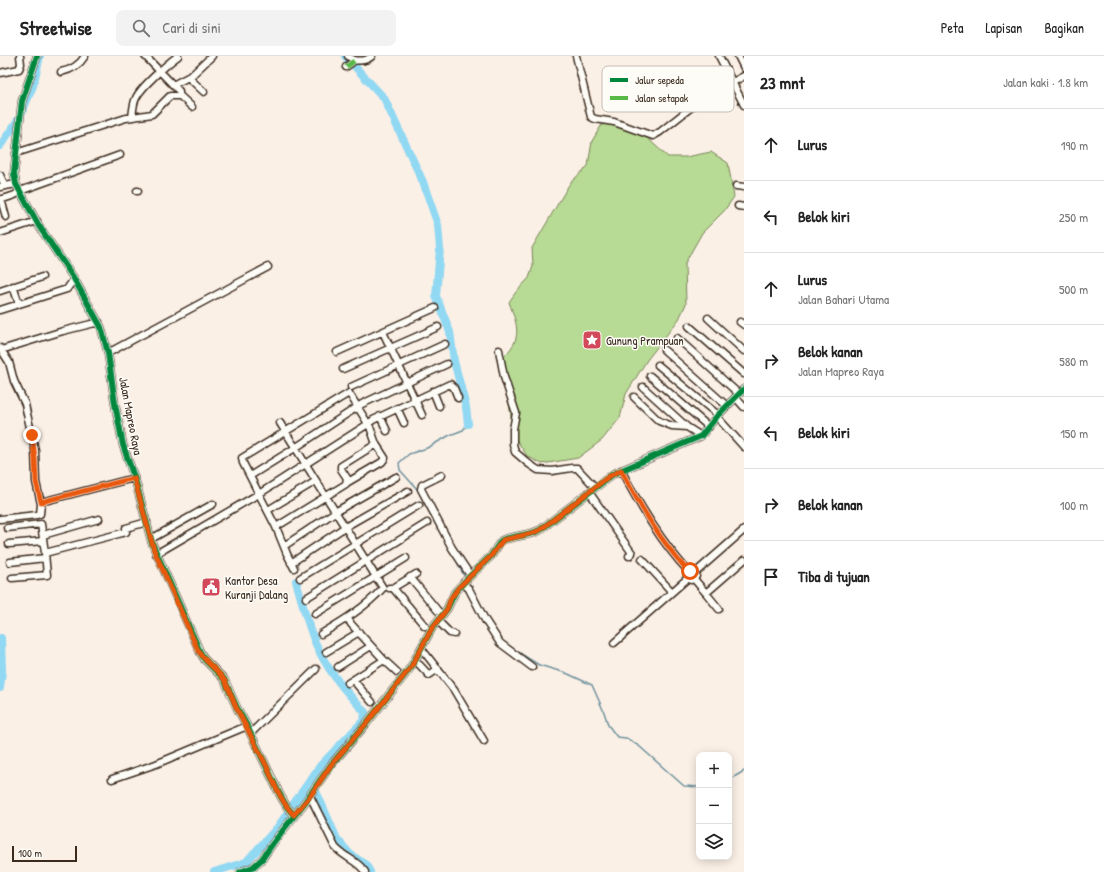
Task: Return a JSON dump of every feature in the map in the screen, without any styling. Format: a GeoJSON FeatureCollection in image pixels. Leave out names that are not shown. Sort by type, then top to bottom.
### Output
{"type":"FeatureCollection","features":[{"type":"Feature","properties":{"kind":"street"},"geometry":{"type":"LineString","coordinates":[[0,69],[0,73],[17,70],[20,67],[20,56]]}},
{"type":"Feature","properties":{"kind":"street","name":"Jalan Mapreo Raya"},"geometry":{"type":"LineString","coordinates":[[37,56],[22,101],[14,176],[16,184],[37,222],[74,280],[103,331],[108,353],[120,432],[156,554],[200,652],[205,660],[224,679],[280,795],[294,815]]}},
{"type":"Feature","properties":{"kind":"street"},"geometry":{"type":"LineString","coordinates":[[61,72],[78,66],[85,56]]}},
{"type":"Feature","properties":{"kind":"street"},"geometry":{"type":"LineString","coordinates":[[145,56],[174,85],[179,91],[179,96]]}},
{"type":"Feature","properties":{"kind":"street"},"geometry":{"type":"LineString","coordinates":[[174,85],[188,77],[212,56]]}},
{"type":"Feature","properties":{"kind":"street"},"geometry":{"type":"LineString","coordinates":[[348,56],[353,61]]}},
{"type":"Feature","properties":{"kind":"street"},"geometry":{"type":"LineString","coordinates":[[346,67],[353,61],[369,59],[372,56]]}},
{"type":"Feature","properties":{"kind":"street"},"geometry":{"type":"LineString","coordinates":[[576,56],[591,117],[614,122],[651,136],[657,134],[685,112]]}},
{"type":"Feature","properties":{"kind":"street"},"geometry":{"type":"LineString","coordinates":[[719,56],[724,66]]}},
{"type":"Feature","properties":{"kind":"street"},"geometry":{"type":"LineString","coordinates":[[738,56],[744,68]]}},
{"type":"Feature","properties":{"kind":"street"},"geometry":{"type":"LineString","coordinates":[[132,117],[135,100],[139,92],[173,57]]}},
{"type":"Feature","properties":{"kind":"street"},"geometry":{"type":"LineString","coordinates":[[734,79],[744,76]]}},
{"type":"Feature","properties":{"kind":"street"},"geometry":{"type":"LineString","coordinates":[[188,77],[204,92]]}},
{"type":"Feature","properties":{"kind":"street"},"geometry":{"type":"LineString","coordinates":[[734,84],[744,106]]}},
{"type":"Feature","properties":{"kind":"street"},"geometry":{"type":"LineString","coordinates":[[16,154],[126,118],[152,114],[170,96],[179,96],[192,107]]}},
{"type":"Feature","properties":{"kind":"street"},"geometry":{"type":"LineString","coordinates":[[6,217],[0,200],[15,195],[20,191],[120,155]]}},
{"type":"Feature","properties":{"kind":"street"},"geometry":{"type":"LineString","coordinates":[[0,175],[2,187],[16,184]]}},
{"type":"Feature","properties":{"kind":"street"},"geometry":{"type":"LineString","coordinates":[[736,186],[744,187]]}},
{"type":"Feature","properties":{"kind":"street"},"geometry":{"type":"LineString","coordinates":[[0,233],[37,222]]}},
{"type":"Feature","properties":{"kind":"street"},"geometry":{"type":"LineString","coordinates":[[108,353],[268,267]]}},
{"type":"Feature","properties":{"kind":"street"},"geometry":{"type":"LineString","coordinates":[[0,290],[42,277]]}},
{"type":"Feature","properties":{"kind":"street"},"geometry":{"type":"LineString","coordinates":[[0,310],[67,289],[74,280]]}},
{"type":"Feature","properties":{"kind":"street"},"geometry":{"type":"LineString","coordinates":[[13,286],[19,304]]}},
{"type":"Feature","properties":{"kind":"street"},"geometry":{"type":"LineString","coordinates":[[337,352],[434,308]]}},
{"type":"Feature","properties":{"kind":"street"},"geometry":{"type":"LineString","coordinates":[[708,318],[744,351]]}},
{"type":"Feature","properties":{"kind":"street"},"geometry":{"type":"LineString","coordinates":[[0,519],[38,515],[42,512],[36,482],[35,450],[25,404],[14,381],[9,362],[1,349],[98,322]]}},
{"type":"Feature","properties":{"kind":"street"},"geometry":{"type":"LineString","coordinates":[[689,326],[744,374]]}},
{"type":"Feature","properties":{"kind":"street"},"geometry":{"type":"LineString","coordinates":[[343,370],[438,327]]}},
{"type":"Feature","properties":{"kind":"street"},"geometry":{"type":"LineString","coordinates":[[383,332],[422,415]]}},
{"type":"Feature","properties":{"kind":"street"},"geometry":{"type":"LineString","coordinates":[[676,338],[738,396],[744,407]]}},
{"type":"Feature","properties":{"kind":"street"},"geometry":{"type":"LineString","coordinates":[[351,387],[445,344]]}},
{"type":"Feature","properties":{"kind":"street"},"geometry":{"type":"LineString","coordinates":[[499,350],[504,377],[516,413],[513,444],[517,454],[532,467],[538,470],[552,471],[577,468],[595,487]]}},
{"type":"Feature","properties":{"kind":"street"},"geometry":{"type":"LineString","coordinates":[[664,350],[727,406]]}},
{"type":"Feature","properties":{"kind":"street"},"geometry":{"type":"LineString","coordinates":[[250,476],[358,408],[362,404],[447,364]]}},
{"type":"Feature","properties":{"kind":"street"},"geometry":{"type":"LineString","coordinates":[[658,365],[717,416],[744,447]]}},
{"type":"Feature","properties":{"kind":"street"},"geometry":{"type":"LineString","coordinates":[[650,376],[709,427]]}},
{"type":"Feature","properties":{"kind":"street"},"geometry":{"type":"LineString","coordinates":[[156,554],[259,494],[380,416],[450,384],[454,388],[458,398]]}},
{"type":"Feature","properties":{"kind":"street"},"geometry":{"type":"LineString","coordinates":[[643,387],[687,427],[701,436]]}},
{"type":"Feature","properties":{"kind":"street"},"geometry":{"type":"LineString","coordinates":[[240,872],[253,867],[262,859],[294,815],[310,796],[331,765],[366,724],[415,660],[420,648],[447,609],[451,598],[466,579],[491,556],[503,540],[540,530],[595,487],[621,470],[701,436],[717,416],[744,389]]}},
{"type":"Feature","properties":{"kind":"street"},"geometry":{"type":"LineString","coordinates":[[433,391],[439,406]]}},
{"type":"Feature","properties":{"kind":"street"},"geometry":{"type":"LineString","coordinates":[[276,527],[382,462],[385,458],[376,444],[368,424],[348,393],[242,458],[241,461],[268,510],[292,566],[345,527],[408,491]]}},
{"type":"Feature","properties":{"kind":"street"},"geometry":{"type":"LineString","coordinates":[[634,397],[659,421],[672,426],[687,427]]}},
{"type":"Feature","properties":{"kind":"street"},"geometry":{"type":"LineString","coordinates":[[397,408],[404,423]]}},
{"type":"Feature","properties":{"kind":"street"},"geometry":{"type":"LineString","coordinates":[[380,416],[387,431]]}},
{"type":"Feature","properties":{"kind":"street"},"geometry":{"type":"LineString","coordinates":[[280,423],[383,588],[393,588],[416,574]]}},
{"type":"Feature","properties":{"kind":"street"},"geometry":{"type":"LineString","coordinates":[[348,482],[341,469],[341,466],[376,444]]}},
{"type":"Feature","properties":{"kind":"street"},"geometry":{"type":"LineString","coordinates":[[621,470],[638,502],[677,559],[719,609]]}},
{"type":"Feature","properties":{"kind":"street"},"geometry":{"type":"LineString","coordinates":[[442,475],[422,485],[421,489],[452,548],[469,589],[485,620],[500,643],[532,666]]}},
{"type":"Feature","properties":{"kind":"street"},"geometry":{"type":"LineString","coordinates":[[284,546],[336,512],[396,477]]}},
{"type":"Feature","properties":{"kind":"street"},"geometry":{"type":"LineString","coordinates":[[41,502],[134,478]]}},
{"type":"Feature","properties":{"kind":"street"},"geometry":{"type":"LineString","coordinates":[[268,510],[316,481]]}},
{"type":"Feature","properties":{"kind":"street"},"geometry":{"type":"LineString","coordinates":[[589,492],[632,553],[629,556]]}},
{"type":"Feature","properties":{"kind":"street"},"geometry":{"type":"LineString","coordinates":[[151,539],[213,504]]}},
{"type":"Feature","properties":{"kind":"street"},"geometry":{"type":"LineString","coordinates":[[300,578],[419,506]]}},
{"type":"Feature","properties":{"kind":"street"},"geometry":{"type":"LineString","coordinates":[[9,544],[43,538],[99,519]]}},
{"type":"Feature","properties":{"kind":"street"},"geometry":{"type":"LineString","coordinates":[[10,562],[45,555],[126,532],[126,528],[147,522]]}},
{"type":"Feature","properties":{"kind":"street"},"geometry":{"type":"LineString","coordinates":[[306,598],[426,523]]}},
{"type":"Feature","properties":{"kind":"street"},"geometry":{"type":"LineString","coordinates":[[7,528],[41,524],[47,575],[12,578]]}},
{"type":"Feature","properties":{"kind":"street"},"geometry":{"type":"LineString","coordinates":[[614,643],[744,530]]}},
{"type":"Feature","properties":{"kind":"street"},"geometry":{"type":"LineString","coordinates":[[315,614],[406,558]]}},
{"type":"Feature","properties":{"kind":"street"},"geometry":{"type":"LineString","coordinates":[[642,559],[672,592]]}},
{"type":"Feature","properties":{"kind":"street"},"geometry":{"type":"LineString","coordinates":[[706,593],[744,560]]}},
{"type":"Feature","properties":{"kind":"street"},"geometry":{"type":"LineString","coordinates":[[410,577],[438,611]]}},
{"type":"Feature","properties":{"kind":"street"},"geometry":{"type":"LineString","coordinates":[[321,634],[348,618],[378,594],[383,588]]}},
{"type":"Feature","properties":{"kind":"street"},"geometry":{"type":"LineString","coordinates":[[393,588],[425,626]]}},
{"type":"Feature","properties":{"kind":"street"},"geometry":{"type":"LineString","coordinates":[[348,618],[371,646],[397,672]]}},
{"type":"Feature","properties":{"kind":"street"},"geometry":{"type":"LineString","coordinates":[[438,620],[450,633],[454,634]]}},
{"type":"Feature","properties":{"kind":"street"},"geometry":{"type":"LineString","coordinates":[[326,652],[359,632]]}},
{"type":"Feature","properties":{"kind":"street"},"geometry":{"type":"LineString","coordinates":[[338,667],[371,646]]}},
{"type":"Feature","properties":{"kind":"street"},"geometry":{"type":"LineString","coordinates":[[420,648],[454,690],[484,741]]}},
{"type":"Feature","properties":{"kind":"street"},"geometry":{"type":"LineString","coordinates":[[372,702],[351,681],[384,660]]}},
{"type":"Feature","properties":{"kind":"street"},"geometry":{"type":"LineString","coordinates":[[415,660],[429,675],[438,670]]}},
{"type":"Feature","properties":{"kind":"street"},"geometry":{"type":"LineString","coordinates":[[251,733],[316,669]]}},
{"type":"Feature","properties":{"kind":"street"},"geometry":{"type":"LineString","coordinates":[[112,779],[163,761],[247,726]]}},
{"type":"Feature","properties":{"kind":"street"},"geometry":{"type":"LineString","coordinates":[[310,796],[335,847],[361,866],[365,872]]}},
{"type":"Feature","properties":{"kind":"green space"},"geometry":{"type":"Polygon","coordinates":[[[609,122],[645,136],[668,157],[686,157],[711,152],[728,163],[734,197],[724,211],[702,233],[685,263],[686,304],[679,319],[647,360],[626,394],[620,418],[602,440],[578,458],[542,464],[527,456],[514,436],[502,358],[513,345],[517,332],[515,319],[509,302],[529,278],[533,266],[532,248],[570,183],[588,166],[592,141],[601,126],[609,122]]]}},
{"type":"Feature","properties":{"kind":"waterway"},"geometry":{"type":"LineString","coordinates":[[0,146],[20,117],[33,86],[40,56]]}},
{"type":"Feature","properties":{"kind":"waterway"},"geometry":{"type":"LineString","coordinates":[[345,56],[384,98],[423,182],[438,225],[440,249],[436,296],[450,332],[454,361],[466,407],[468,424]]}},
{"type":"Feature","properties":{"kind":"waterway"},"geometry":{"type":"LineString","coordinates":[[441,534],[417,489],[400,470],[399,463],[409,454],[427,448],[450,435],[463,430],[468,424]]}},
{"type":"Feature","properties":{"kind":"waterway"},"geometry":{"type":"LineString","coordinates":[[456,560],[465,578]]}},
{"type":"Feature","properties":{"kind":"waterway"},"geometry":{"type":"LineString","coordinates":[[290,809],[320,766],[364,720],[365,712],[350,696],[330,670],[319,652],[296,581]]}},
{"type":"Feature","properties":{"kind":"waterway"},"geometry":{"type":"LineString","coordinates":[[0,688],[2,670],[1,638]]}},
{"type":"Feature","properties":{"kind":"waterway"},"geometry":{"type":"LineString","coordinates":[[510,647],[539,665],[566,673],[592,685],[608,725],[617,737],[626,738],[639,746],[684,786],[696,787]]}},
{"type":"Feature","properties":{"kind":"waterway"},"geometry":{"type":"LineString","coordinates":[[732,778],[744,771]]}},
{"type":"Feature","properties":{"kind":"waterway"},"geometry":{"type":"LineString","coordinates":[[316,791],[337,839],[350,854],[366,865],[370,872]]}},
{"type":"Feature","properties":{"kind":"waterway"},"geometry":{"type":"LineString","coordinates":[[214,872],[246,862],[278,827],[288,812]]}},
{"type":"Feature","properties":{"kind":"marked path"},"geometry":{"type":"LineString","coordinates":[[346,67],[354,61]]}},
{"type":"Feature","properties":{"kind":"cycle path"},"geometry":{"type":"LineString","coordinates":[[37,56],[22,101],[14,173],[16,184],[39,226],[73,277],[101,327],[108,353],[115,404],[123,445],[136,483],[152,543],[200,652],[205,660],[224,679],[280,795],[294,815]]}},
{"type":"Feature","properties":{"kind":"cycle path"},"geometry":{"type":"LineString","coordinates":[[240,872],[253,867],[262,859],[331,765],[411,667],[432,628],[447,609],[455,592],[491,556],[501,541],[540,530],[613,474],[701,436],[718,415],[744,389]]}},
{"type":"Feature","properties":{"kind":"place","name":"Gunung Prampuan"},"geometry":{"type":"Point","coordinates":[592,340]}},
{"type":"Feature","properties":{"kind":"place","name":"Kantor Desa Kuranji Dalang"},"geometry":{"type":"Point","coordinates":[211,587]}},
{"type":"Feature","properties":{"kind":"route"},"geometry":{"type":"LineString","coordinates":[[32,435],[36,465],[36,482],[41,502],[134,478],[154,550],[197,648],[208,664],[218,672],[226,682],[237,708],[280,795],[294,815],[310,796],[331,765],[381,706],[411,667],[424,641],[447,609],[455,592],[491,556],[503,540],[540,530],[608,477],[621,470],[638,502],[677,559],[689,572],[690,571]]}}]}
